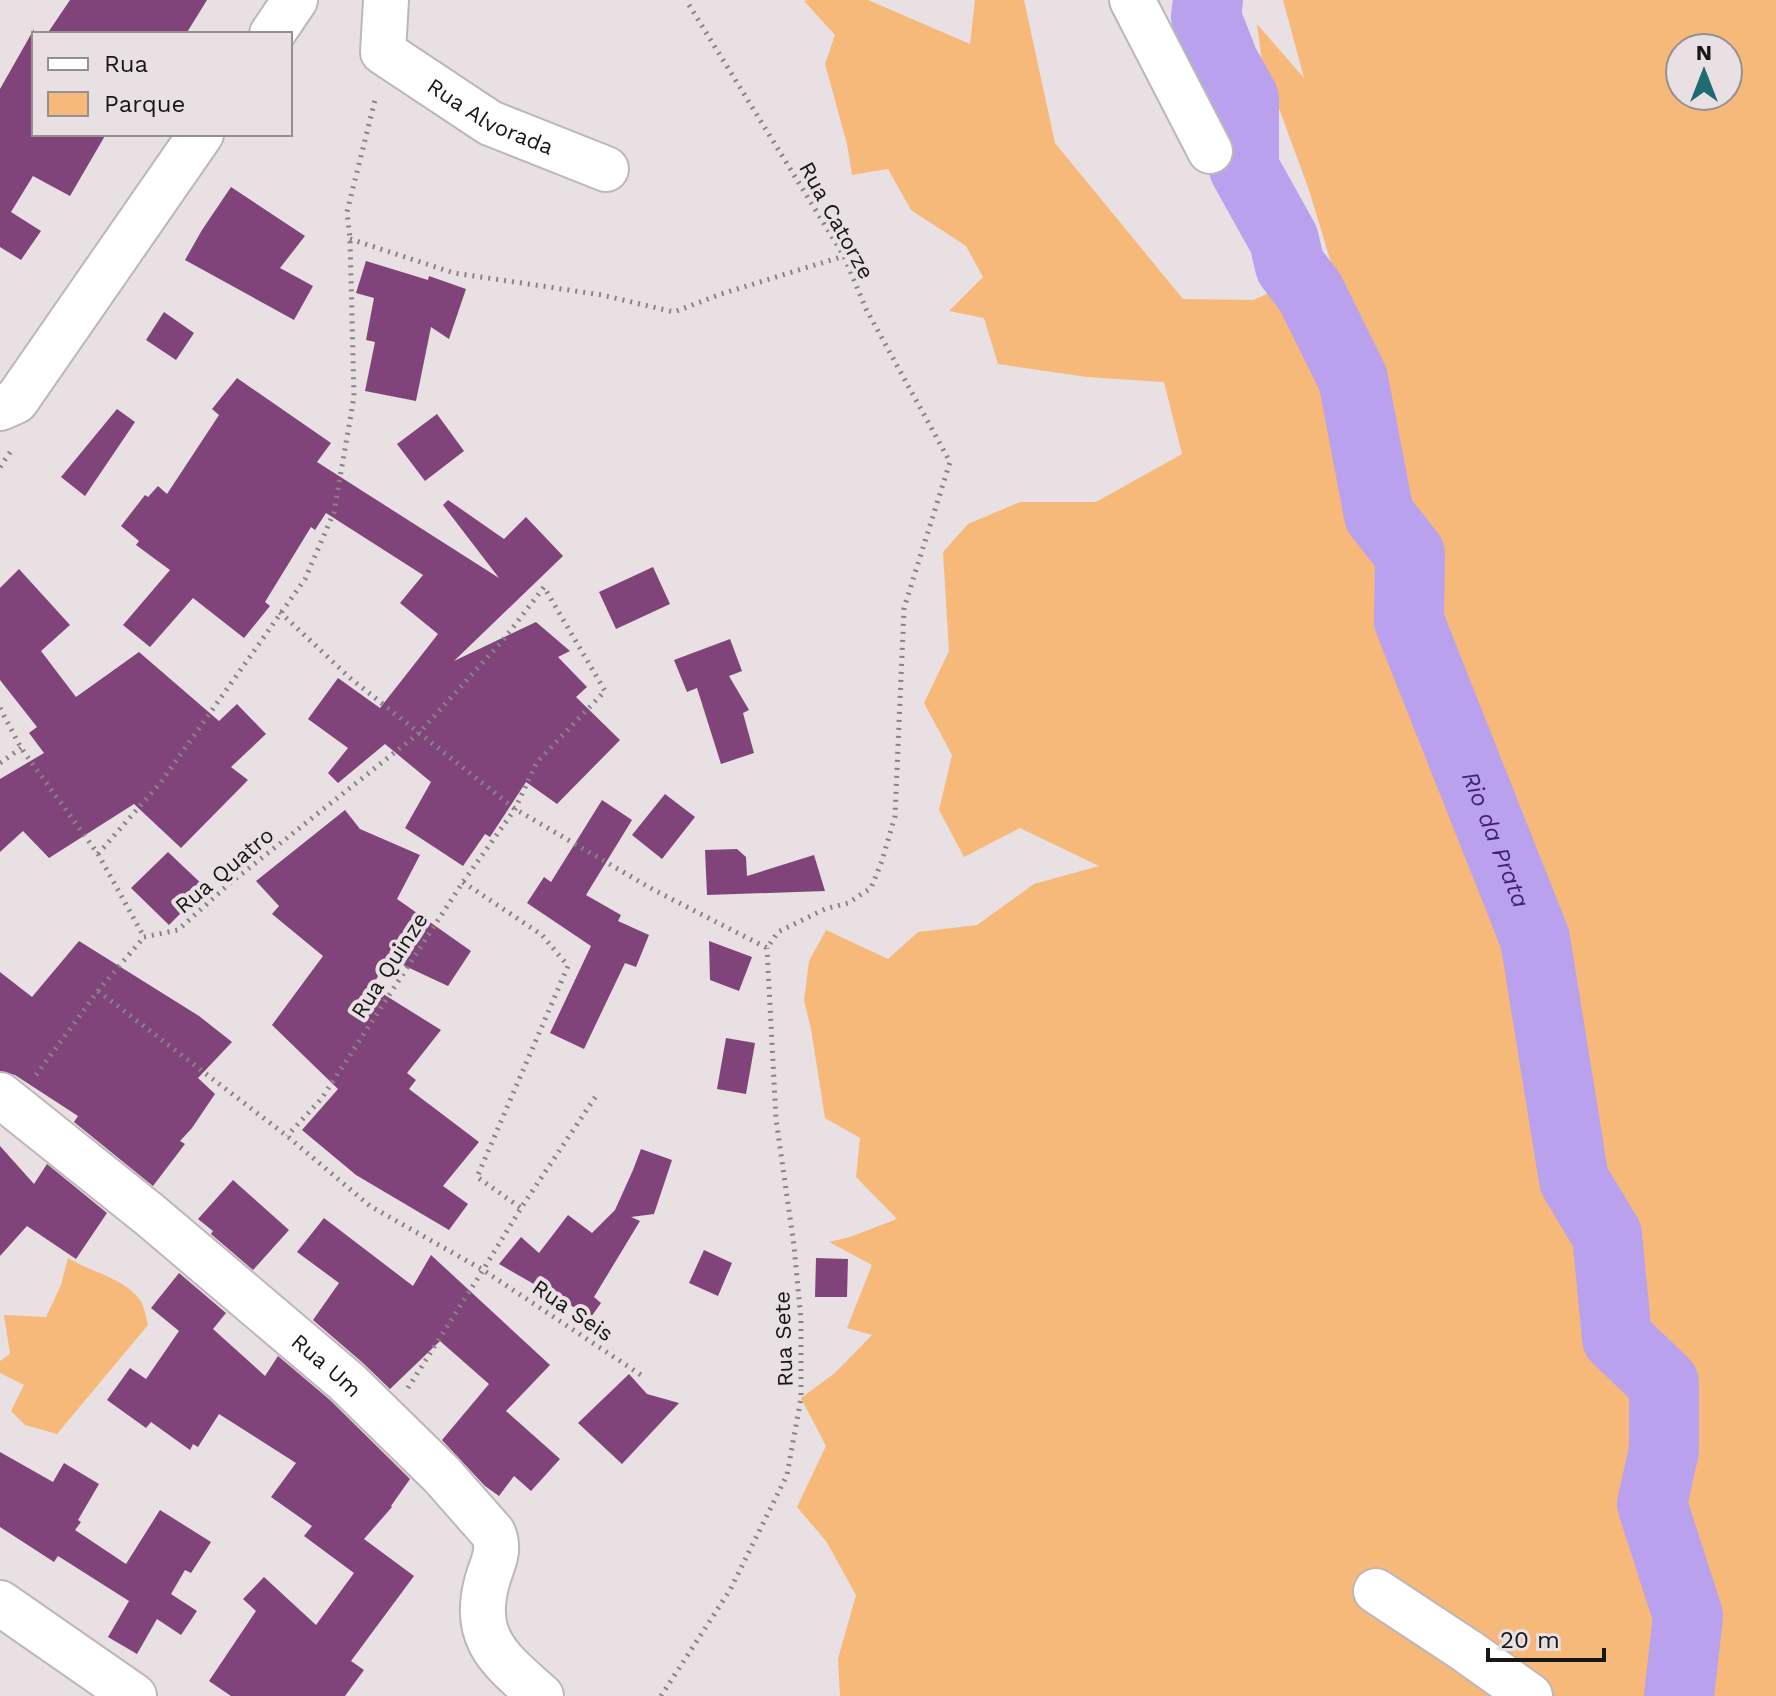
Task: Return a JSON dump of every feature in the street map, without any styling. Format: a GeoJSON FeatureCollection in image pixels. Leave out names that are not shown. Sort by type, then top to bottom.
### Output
{"type":"FeatureCollection","features":[{"type":"Feature","properties":{"kind":"street"},"geometry":{"type":"LineString","coordinates":[[273,32],[295,0]]}},
{"type":"Feature","properties":{"kind":"street"},"geometry":{"type":"LineString","coordinates":[[383,52],[386,0]]}},
{"type":"Feature","properties":{"kind":"street"},"geometry":{"type":"LineString","coordinates":[[1132,0],[1210,151]]}},
{"type":"Feature","properties":{"kind":"street","name":"Rua Alvorada"},"geometry":{"type":"LineString","coordinates":[[383,52],[490,123],[606,169]]}},
{"type":"Feature","properties":{"kind":"street"},"geometry":{"type":"LineString","coordinates":[[0,408],[16,401],[200,136]]}},
{"type":"Feature","properties":{"kind":"street","name":"Rua Um"},"geometry":{"type":"LineString","coordinates":[[6,1100],[150,1215],[347,1382],[442,1475],[493,1533],[497,1542],[484,1592],[484,1625],[492,1647],[508,1667],[541,1696]]}},
{"type":"Feature","properties":{"kind":"street"},"geometry":{"type":"LineString","coordinates":[[1376,1591],[1530,1696]]}},
{"type":"Feature","properties":{"kind":"street"},"geometry":{"type":"LineString","coordinates":[[0,1603],[134,1696]]}},
{"type":"Feature","properties":{"kind":"path","name":"Rua Catorze"},"geometry":{"type":"LineString","coordinates":[[686,0],[844,256],[866,309],[950,462],[904,608],[895,816],[882,861],[871,888],[848,903],[825,909],[778,932],[767,948]]}},
{"type":"Feature","properties":{"kind":"path"},"geometry":{"type":"LineString","coordinates":[[98,854],[161,782],[305,579],[334,512],[354,397],[347,212],[381,77],[383,52]]}},
{"type":"Feature","properties":{"kind":"path"},"geometry":{"type":"LineString","coordinates":[[350,239],[454,273],[602,295],[674,312],[844,256]]}},
{"type":"Feature","properties":{"kind":"path","name":"Rua Quatro"},"geometry":{"type":"LineString","coordinates":[[144,937],[178,930],[229,884],[418,734],[504,639],[544,587],[605,691],[537,762],[515,809]]}},
{"type":"Feature","properties":{"kind":"path"},"geometry":{"type":"LineString","coordinates":[[280,612],[350,678],[515,809],[654,890],[767,948]]}},
{"type":"Feature","properties":{"kind":"path"},"geometry":{"type":"LineString","coordinates":[[0,708],[21,748],[98,854],[144,937],[6,1100]]}},
{"type":"Feature","properties":{"kind":"path"},"geometry":{"type":"LineString","coordinates":[[0,763],[21,748]]}},
{"type":"Feature","properties":{"kind":"path","name":"Rua Quinze"},"geometry":{"type":"LineString","coordinates":[[287,1136],[322,1098],[463,882],[515,809]]}},
{"type":"Feature","properties":{"kind":"path"},"geometry":{"type":"LineString","coordinates":[[463,882],[542,935],[568,966],[477,1177],[521,1208]]}},
{"type":"Feature","properties":{"kind":"path","name":"Rua Sete"},"geometry":{"type":"LineString","coordinates":[[661,1696],[730,1590],[787,1475],[801,1398],[801,1320],[776,1119],[767,948]]}},
{"type":"Feature","properties":{"kind":"path"},"geometry":{"type":"LineString","coordinates":[[98,991],[287,1136],[370,1206],[483,1270]]}},
{"type":"Feature","properties":{"kind":"path"},"geometry":{"type":"LineString","coordinates":[[387,1421],[521,1208],[598,1093]]}},
{"type":"Feature","properties":{"kind":"path","name":"Rua Seis"},"geometry":{"type":"LineString","coordinates":[[483,1270],[644,1377]]}},
{"type":"Feature","properties":{"kind":"green space"},"geometry":{"type":"Polygon","coordinates":[[[868,0],[970,44],[975,0],[1024,0],[1055,143],[1183,299],[1253,300],[1332,266],[1309,190],[1262,62],[1257,24],[1304,78],[1283,0],[1776,0],[1776,1696],[840,1696],[838,1659],[856,1595],[826,1541],[797,1507],[826,1446],[801,1398],[835,1373],[872,1335],[847,1328],[872,1265],[829,1242],[897,1219],[856,1177],[860,1138],[825,1118],[804,1000],[809,961],[826,930],[888,959],[918,932],[977,925],[1034,884],[1099,866],[1020,828],[964,857],[939,810],[952,755],[924,703],[949,651],[943,552],[968,524],[1020,502],[1096,502],[1182,454],[1164,382],[1087,377],[998,364],[984,318],[949,311],[983,277],[966,246],[911,210],[888,169],[852,175],[847,144],[825,64],[835,35],[804,1],[868,0]]]}},
{"type":"Feature","properties":{"kind":"green space"},"geometry":{"type":"Polygon","coordinates":[[[68,1258],[133,1292],[142,1303],[148,1325],[57,1434],[25,1425],[11,1411],[24,1385],[0,1373],[0,1361],[10,1354],[4,1315],[46,1317],[61,1285],[68,1258]]]}},
{"type":"Feature","properties":{"kind":"building"},"geometry":{"type":"Polygon","coordinates":[[[70,0],[207,0],[187,32],[48,32],[70,0]]]}},
{"type":"Feature","properties":{"kind":"building"},"geometry":{"type":"Polygon","coordinates":[[[32,33],[32,136],[105,136],[70,196],[33,176],[11,212],[41,231],[21,260],[0,247],[0,89],[32,33]]]}},
{"type":"Feature","properties":{"kind":"building"},"geometry":{"type":"Polygon","coordinates":[[[231,187],[305,236],[280,268],[313,286],[294,320],[185,260],[231,187]]]}},
{"type":"Feature","properties":{"kind":"building"},"geometry":{"type":"Polygon","coordinates":[[[366,261],[428,280],[429,276],[466,289],[449,339],[431,327],[416,401],[365,391],[375,342],[366,340],[374,298],[356,293],[366,261]]]}},
{"type":"Feature","properties":{"kind":"building"},"geometry":{"type":"Polygon","coordinates":[[[164,312],[194,333],[176,360],[146,340],[164,312]]]}},
{"type":"Feature","properties":{"kind":"building"},"geometry":{"type":"Polygon","coordinates":[[[237,378],[331,443],[317,462],[499,578],[443,505],[448,500],[504,539],[526,517],[563,556],[454,661],[536,622],[570,651],[558,657],[587,687],[576,697],[620,740],[557,804],[526,782],[490,837],[485,834],[463,866],[405,828],[431,782],[385,744],[338,783],[328,773],[348,748],[308,719],[338,678],[380,708],[438,634],[400,603],[423,575],[326,513],[315,530],[311,527],[265,602],[270,606],[244,638],[193,598],[150,647],[123,625],[170,570],[136,545],[139,541],[121,526],[145,495],[148,497],[158,486],[167,494],[219,415],[212,409],[237,378]]]}},
{"type":"Feature","properties":{"kind":"building"},"geometry":{"type":"Polygon","coordinates":[[[117,409],[135,422],[85,496],[61,477],[117,409]]]}},
{"type":"Feature","properties":{"kind":"building"},"geometry":{"type":"Polygon","coordinates":[[[437,414],[464,451],[425,481],[397,444],[437,414]]]}},
{"type":"Feature","properties":{"kind":"building"},"geometry":{"type":"Polygon","coordinates":[[[653,567],[670,604],[616,629],[599,592],[653,567]]]}},
{"type":"Feature","properties":{"kind":"building"},"geometry":{"type":"Polygon","coordinates":[[[19,569],[70,625],[41,651],[76,697],[139,652],[219,721],[237,704],[266,734],[231,767],[248,780],[181,848],[134,804],[49,858],[23,831],[0,852],[0,779],[44,753],[29,733],[37,727],[0,680],[0,588],[19,569]]]}},
{"type":"Feature","properties":{"kind":"building"},"geometry":{"type":"Polygon","coordinates":[[[730,639],[742,671],[729,676],[749,710],[743,713],[754,753],[721,764],[697,688],[687,692],[674,660],[730,639]]]}},
{"type":"Feature","properties":{"kind":"building"},"geometry":{"type":"Polygon","coordinates":[[[665,794],[695,817],[662,859],[632,835],[665,794]]]}},
{"type":"Feature","properties":{"kind":"building"},"geometry":{"type":"Polygon","coordinates":[[[602,800],[632,820],[586,895],[621,915],[618,921],[649,935],[636,967],[625,963],[584,1049],[550,1033],[591,946],[527,903],[544,877],[551,882],[602,800]]]}},
{"type":"Feature","properties":{"kind":"building"},"geometry":{"type":"Polygon","coordinates":[[[345,810],[360,829],[420,855],[397,899],[471,951],[448,986],[388,958],[372,987],[441,1030],[407,1073],[416,1080],[409,1089],[479,1142],[443,1186],[468,1204],[449,1230],[356,1175],[302,1130],[338,1089],[272,1025],[323,956],[272,914],[279,906],[256,881],[345,810]]]}},
{"type":"Feature","properties":{"kind":"building"},"geometry":{"type":"Polygon","coordinates":[[[737,849],[746,857],[747,876],[814,855],[825,891],[707,895],[705,850],[737,849]]]}},
{"type":"Feature","properties":{"kind":"building"},"geometry":{"type":"Polygon","coordinates":[[[168,852],[206,888],[169,925],[131,888],[168,852]]]}},
{"type":"Feature","properties":{"kind":"building"},"geometry":{"type":"Polygon","coordinates":[[[79,941],[199,1016],[232,1042],[198,1078],[215,1094],[180,1141],[185,1144],[153,1186],[74,1122],[78,1116],[15,1075],[0,1071],[0,972],[32,997],[79,941]]]}},
{"type":"Feature","properties":{"kind":"building"},"geometry":{"type":"Polygon","coordinates":[[[709,941],[752,957],[739,991],[710,980],[709,941]]]}},
{"type":"Feature","properties":{"kind":"building"},"geometry":{"type":"Polygon","coordinates":[[[726,1038],[755,1043],[746,1094],[717,1089],[726,1038]]]}},
{"type":"Feature","properties":{"kind":"building"},"geometry":{"type":"Polygon","coordinates":[[[0,1146],[34,1184],[47,1164],[107,1213],[76,1259],[27,1226],[0,1256],[0,1146]]]}},
{"type":"Feature","properties":{"kind":"building"},"geometry":{"type":"Polygon","coordinates":[[[641,1149],[672,1160],[654,1214],[631,1217],[640,1221],[594,1297],[601,1303],[591,1317],[499,1264],[521,1237],[539,1253],[568,1215],[592,1233],[615,1210],[641,1149]]]}},
{"type":"Feature","properties":{"kind":"building"},"geometry":{"type":"Polygon","coordinates":[[[233,1180],[289,1230],[253,1270],[198,1219],[233,1180]]]}},
{"type":"Feature","properties":{"kind":"building"},"geometry":{"type":"Polygon","coordinates":[[[324,1218],[413,1286],[431,1255],[550,1365],[506,1411],[560,1459],[531,1491],[514,1476],[499,1496],[485,1486],[442,1440],[489,1384],[440,1341],[390,1389],[313,1320],[339,1283],[297,1252],[324,1218]]]}},
{"type":"Feature","properties":{"kind":"building"},"geometry":{"type":"Polygon","coordinates":[[[704,1250],[732,1263],[718,1296],[689,1283],[704,1250]]]}},
{"type":"Feature","properties":{"kind":"building"},"geometry":{"type":"Polygon","coordinates":[[[816,1258],[848,1259],[847,1297],[815,1297],[816,1258]]]}},
{"type":"Feature","properties":{"kind":"building"},"geometry":{"type":"Polygon","coordinates":[[[179,1273],[226,1313],[213,1329],[265,1376],[278,1356],[330,1400],[410,1479],[392,1507],[364,1539],[414,1576],[351,1661],[364,1670],[345,1696],[231,1696],[209,1681],[256,1611],[243,1599],[264,1577],[316,1625],[354,1573],[304,1536],[312,1526],[271,1497],[296,1463],[219,1414],[198,1447],[193,1444],[190,1450],[151,1422],[146,1428],[107,1400],[130,1368],[146,1379],[179,1331],[151,1308],[179,1273]]]}},
{"type":"Feature","properties":{"kind":"building"},"geometry":{"type":"Polygon","coordinates":[[[629,1374],[647,1394],[679,1403],[622,1464],[578,1423],[629,1374]]]}},
{"type":"Feature","properties":{"kind":"building"},"geometry":{"type":"Polygon","coordinates":[[[0,1452],[53,1482],[64,1463],[99,1484],[75,1530],[126,1564],[160,1510],[211,1542],[191,1573],[185,1570],[171,1594],[197,1611],[181,1635],[157,1619],[137,1654],[108,1637],[129,1601],[58,1556],[54,1562],[0,1527],[0,1452]]]}},
{"type":"Feature","properties":{"kind":"waterway","name":"Rio da Prata"},"geometry":{"type":"LineString","coordinates":[[1208,0],[1206,17],[1224,63],[1244,99],[1244,168],[1284,240],[1290,266],[1310,292],[1353,379],[1379,515],[1410,554],[1409,621],[1535,939],[1574,1180],[1607,1235],[1617,1338],[1664,1383],[1664,1450],[1652,1504],[1688,1616],[1679,1696]]}}]}
